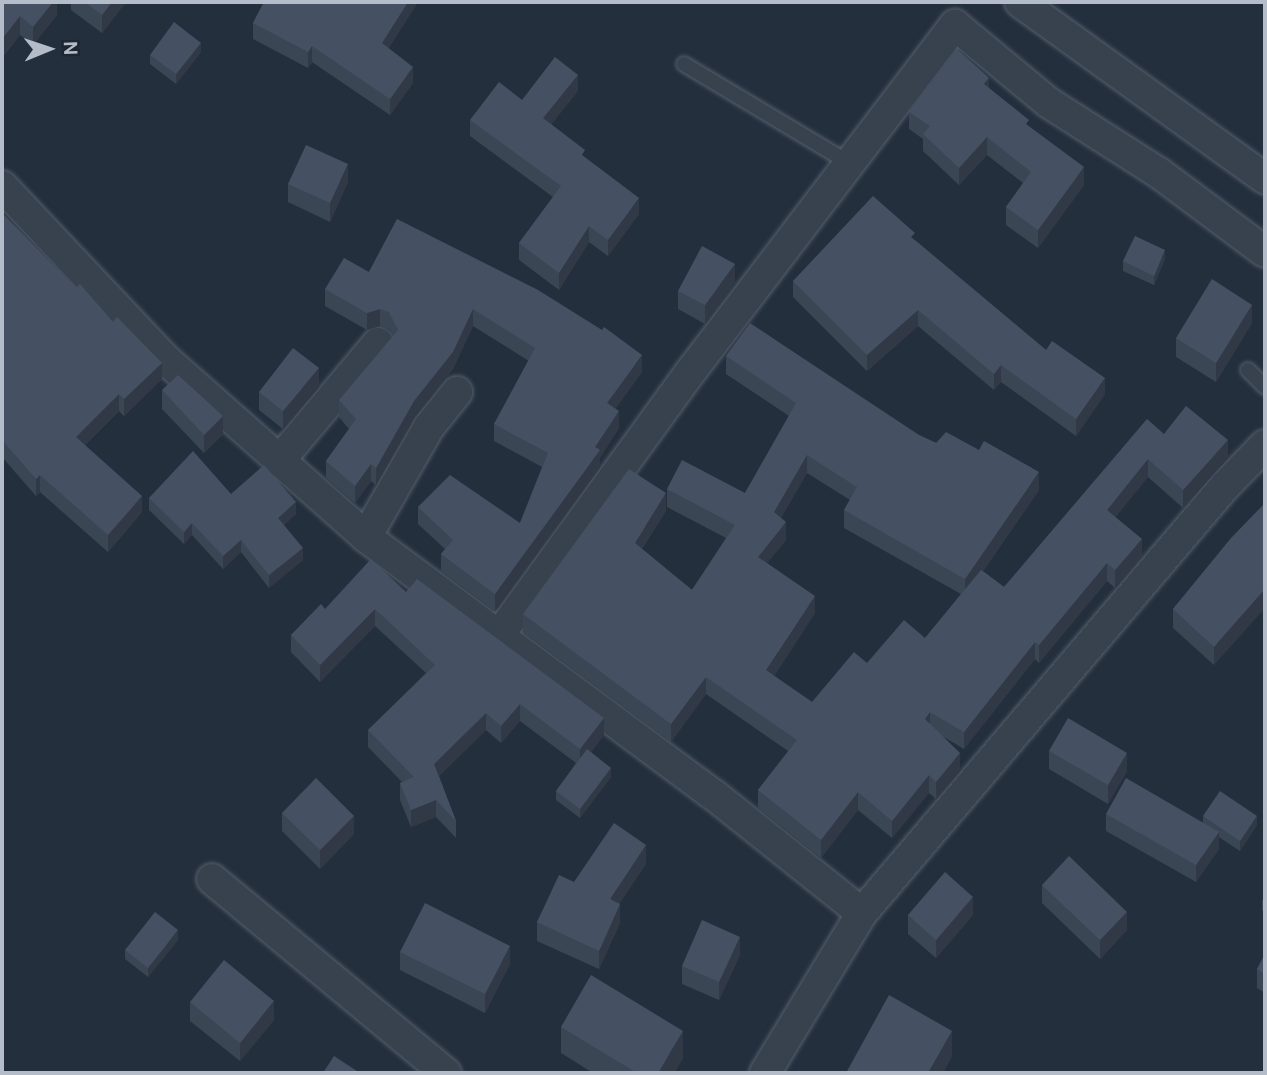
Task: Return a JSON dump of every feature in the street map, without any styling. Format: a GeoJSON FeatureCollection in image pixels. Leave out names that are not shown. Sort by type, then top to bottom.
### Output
{"type":"FeatureCollection","features":[{"type":"Feature","properties":{"kind":"street"},"geometry":{"type":"LineString","coordinates":[[1020,2],[1265,179]]}},
{"type":"Feature","properties":{"kind":"street"},"geometry":{"type":"LineString","coordinates":[[500,634],[848,162],[955,25],[1048,103],[1159,173],[1265,252]]}},
{"type":"Feature","properties":{"kind":"street"},"geometry":{"type":"LineString","coordinates":[[2,186],[165,359],[366,537],[500,634],[862,914]]}},
{"type":"Feature","properties":{"kind":"street"},"geometry":{"type":"LineString","coordinates":[[279,461],[378,343]]}},
{"type":"Feature","properties":{"kind":"street"},"geometry":{"type":"LineString","coordinates":[[366,537],[429,427],[457,392]]}},
{"type":"Feature","properties":{"kind":"street"},"geometry":{"type":"LineString","coordinates":[[765,1073],[862,914],[1216,496],[1265,445]]}},
{"type":"Feature","properties":{"kind":"street"},"geometry":{"type":"LineString","coordinates":[[212,879],[446,1073]]}},
{"type":"Feature","properties":{"kind":"lane"},"geometry":{"type":"LineString","coordinates":[[684,64],[848,162]]}},
{"type":"Feature","properties":{"kind":"lane"},"geometry":{"type":"LineString","coordinates":[[1248,370],[1265,387]]}},
{"type":"Feature","properties":{"kind":"building"},"geometry":{"type":"Polygon","coordinates":[[[2,2],[53,2],[33,27],[20,16],[2,39],[2,2]]]}},
{"type":"Feature","properties":{"kind":"building"},"geometry":{"type":"Polygon","coordinates":[[[85,2],[112,2],[102,15],[85,2]]]}},
{"type":"Feature","properties":{"kind":"building"},"geometry":{"type":"Polygon","coordinates":[[[264,2],[408,2],[382,43],[413,67],[390,99],[312,46],[308,52],[253,23],[264,2]]]}},
{"type":"Feature","properties":{"kind":"building"},"geometry":{"type":"Polygon","coordinates":[[[174,22],[201,43],[176,74],[150,55],[174,22]]]}},
{"type":"Feature","properties":{"kind":"building"},"geometry":{"type":"Polygon","coordinates":[[[957,49],[989,78],[984,84],[1029,120],[1026,124],[1084,167],[1038,230],[1006,207],[1031,172],[987,137],[959,168],[923,134],[930,126],[909,112],[957,49]]]}},
{"type":"Feature","properties":{"kind":"building"},"geometry":{"type":"Polygon","coordinates":[[[555,57],[578,75],[543,118],[585,150],[582,155],[639,198],[608,240],[589,226],[559,273],[519,243],[561,186],[470,120],[499,82],[522,100],[555,57]]]}},
{"type":"Feature","properties":{"kind":"building"},"geometry":{"type":"Polygon","coordinates":[[[306,145],[348,164],[330,203],[288,184],[306,145]]]}},
{"type":"Feature","properties":{"kind":"building"},"geometry":{"type":"Polygon","coordinates":[[[873,196],[915,233],[911,237],[1046,350],[1052,341],[1105,378],[1076,419],[1001,365],[994,374],[918,310],[867,355],[793,281],[873,196]]]}},
{"type":"Feature","properties":{"kind":"building"},"geometry":{"type":"Polygon","coordinates":[[[2,213],[76,288],[80,284],[113,322],[117,317],[162,363],[124,399],[119,394],[76,437],[142,496],[108,535],[40,475],[36,479],[2,440],[2,213]]]}},
{"type":"Feature","properties":{"kind":"building"},"geometry":{"type":"Polygon","coordinates":[[[397,219],[538,290],[602,330],[604,327],[642,355],[607,403],[619,411],[595,447],[600,450],[495,594],[441,554],[453,540],[418,507],[450,475],[520,523],[548,453],[494,424],[535,348],[473,309],[453,352],[414,401],[376,468],[371,464],[355,486],[326,461],[356,419],[339,400],[398,330],[389,312],[380,309],[367,313],[325,289],[344,258],[369,272],[397,219]]]}},
{"type":"Feature","properties":{"kind":"building"},"geometry":{"type":"Polygon","coordinates":[[[1135,236],[1165,250],[1154,276],[1123,261],[1135,236]]]}},
{"type":"Feature","properties":{"kind":"building"},"geometry":{"type":"Polygon","coordinates":[[[702,246],[735,264],[705,305],[678,291],[702,246]]]}},
{"type":"Feature","properties":{"kind":"building"},"geometry":{"type":"Polygon","coordinates":[[[1212,279],[1252,305],[1216,363],[1176,338],[1212,279]]]}},
{"type":"Feature","properties":{"kind":"building"},"geometry":{"type":"Polygon","coordinates":[[[750,323],[919,435],[936,443],[946,432],[979,450],[984,441],[1039,472],[965,579],[844,510],[857,487],[807,455],[774,512],[786,522],[758,557],[815,596],[766,670],[812,702],[854,652],[867,663],[904,620],[925,638],[981,570],[1004,587],[1147,419],[1164,434],[1186,406],[1228,440],[1183,490],[1148,459],[1107,510],[1142,539],[1115,570],[1107,563],[1039,645],[1035,642],[964,732],[930,712],[925,719],[960,753],[936,782],[929,775],[892,821],[858,792],[821,840],[758,790],[797,740],[706,677],[671,724],[523,614],[629,469],[666,493],[635,543],[692,590],[735,525],[667,489],[682,460],[745,493],[796,403],[726,356],[750,323]]]}},
{"type":"Feature","properties":{"kind":"building"},"geometry":{"type":"Polygon","coordinates":[[[293,348],[319,368],[283,411],[259,392],[293,348]]]}},
{"type":"Feature","properties":{"kind":"building"},"geometry":{"type":"Polygon","coordinates":[[[178,375],[223,416],[204,435],[162,390],[178,375]]]}},
{"type":"Feature","properties":{"kind":"building"},"geometry":{"type":"Polygon","coordinates":[[[193,451],[231,494],[264,465],[296,502],[278,518],[303,548],[269,575],[241,540],[223,556],[192,523],[184,532],[149,498],[193,451]]]}},
{"type":"Feature","properties":{"kind":"building"},"geometry":{"type":"Polygon","coordinates":[[[1265,503],[1265,589],[1214,647],[1173,609],[1232,537],[1265,503]]]}},
{"type":"Feature","properties":{"kind":"building"},"geometry":{"type":"Polygon","coordinates":[[[371,559],[406,592],[417,579],[604,718],[580,749],[520,704],[501,726],[486,713],[434,764],[456,821],[436,800],[411,810],[400,783],[414,777],[368,730],[435,665],[375,609],[320,665],[291,635],[321,604],[325,609],[371,559]]]}},
{"type":"Feature","properties":{"kind":"building"},"geometry":{"type":"Polygon","coordinates":[[[1068,718],[1127,753],[1108,785],[1049,751],[1068,718]]]}},
{"type":"Feature","properties":{"kind":"building"},"geometry":{"type":"Polygon","coordinates":[[[587,749],[611,768],[580,809],[556,791],[587,749]]]}},
{"type":"Feature","properties":{"kind":"building"},"geometry":{"type":"Polygon","coordinates":[[[316,778],[354,816],[320,850],[282,813],[316,778]]]}},
{"type":"Feature","properties":{"kind":"building"},"geometry":{"type":"Polygon","coordinates":[[[1126,778],[1219,832],[1196,865],[1106,814],[1126,778]]]}},
{"type":"Feature","properties":{"kind":"building"},"geometry":{"type":"Polygon","coordinates":[[[1220,791],[1257,816],[1240,841],[1203,816],[1220,791]]]}},
{"type":"Feature","properties":{"kind":"building"},"geometry":{"type":"Polygon","coordinates":[[[614,823],[646,845],[610,899],[620,904],[599,951],[537,922],[559,875],[574,882],[614,823]]]}},
{"type":"Feature","properties":{"kind":"building"},"geometry":{"type":"Polygon","coordinates":[[[1069,856],[1127,912],[1100,940],[1042,885],[1069,856]]]}},
{"type":"Feature","properties":{"kind":"building"},"geometry":{"type":"Polygon","coordinates":[[[945,872],[973,897],[936,940],[908,915],[945,872]]]}},
{"type":"Feature","properties":{"kind":"building"},"geometry":{"type":"Polygon","coordinates":[[[425,903],[510,946],[485,994],[400,952],[425,903]]]}},
{"type":"Feature","properties":{"kind":"building"},"geometry":{"type":"Polygon","coordinates":[[[155,912],[178,930],[148,968],[125,950],[155,912]]]}},
{"type":"Feature","properties":{"kind":"building"},"geometry":{"type":"Polygon","coordinates":[[[702,920],[740,937],[719,982],[682,966],[702,920]]]}},
{"type":"Feature","properties":{"kind":"building"},"geometry":{"type":"Polygon","coordinates":[[[1265,954],[1265,974],[1257,969],[1265,954]]]}},
{"type":"Feature","properties":{"kind":"building"},"geometry":{"type":"Polygon","coordinates":[[[224,960],[274,1001],[240,1043],[190,1002],[224,960]]]}},
{"type":"Feature","properties":{"kind":"building"},"geometry":{"type":"Polygon","coordinates":[[[591,975],[683,1031],[658,1073],[637,1073],[561,1027],[591,975]]]}},
{"type":"Feature","properties":{"kind":"building"},"geometry":{"type":"Polygon","coordinates":[[[889,995],[952,1031],[928,1073],[846,1073],[889,995]]]}},
{"type":"Feature","properties":{"kind":"building"},"geometry":{"type":"Polygon","coordinates":[[[334,1056],[360,1073],[323,1073],[334,1056]]]}}]}
